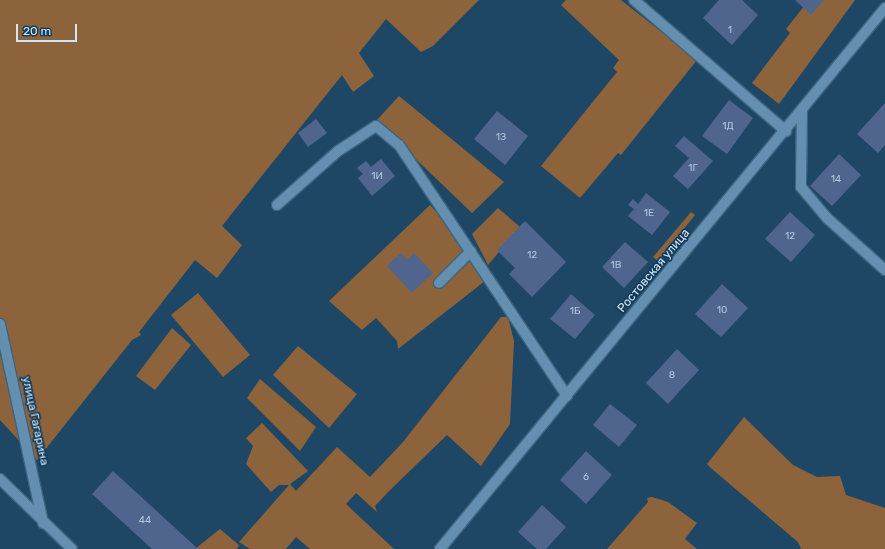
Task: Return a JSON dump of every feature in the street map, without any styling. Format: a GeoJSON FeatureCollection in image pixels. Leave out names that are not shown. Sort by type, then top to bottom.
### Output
{"type":"FeatureCollection","features":[{"type":"Feature","properties":{"kind":"street"},"geometry":{"type":"LineString","coordinates":[[634,0],[786,131]]}},
{"type":"Feature","properties":{"kind":"street","name":"Ростовская улица"},"geometry":{"type":"LineString","coordinates":[[440,549],[786,131],[885,8]]}},
{"type":"Feature","properties":{"kind":"street"},"geometry":{"type":"LineString","coordinates":[[802,111],[801,187],[827,218],[885,270]]}},
{"type":"Feature","properties":{"kind":"street"},"geometry":{"type":"LineString","coordinates":[[277,205],[338,150],[376,126],[399,145],[567,396]]}},
{"type":"Feature","properties":{"kind":"street"},"geometry":{"type":"LineString","coordinates":[[439,283],[471,251]]}},
{"type":"Feature","properties":{"kind":"street","name":"улица Гагарина"},"geometry":{"type":"LineString","coordinates":[[0,324],[43,523]]}},
{"type":"Feature","properties":{"kind":"street"},"geometry":{"type":"LineString","coordinates":[[0,479],[43,523],[72,549]]}},
{"type":"Feature","properties":{"kind":"shaded area"},"geometry":{"type":"Polygon","coordinates":[[[0,0],[479,0],[433,46],[421,52],[386,19],[359,53],[374,76],[353,92],[342,75],[222,226],[242,245],[217,278],[195,260],[139,332],[141,335],[132,340],[37,460],[0,420],[0,0]]]}},
{"type":"Feature","properties":{"kind":"shaded area"},"geometry":{"type":"Polygon","coordinates":[[[566,0],[621,0],[697,60],[621,155],[618,153],[580,198],[541,166],[617,72],[613,68],[619,60],[561,5],[566,0]]]}},
{"type":"Feature","properties":{"kind":"shaded area"},"geometry":{"type":"Polygon","coordinates":[[[809,0],[855,0],[779,104],[752,83],[790,33],[786,29],[809,0]]]}},
{"type":"Feature","properties":{"kind":"shaded area"},"geometry":{"type":"Polygon","coordinates":[[[399,96],[504,182],[472,213],[376,121],[399,96]]]}},
{"type":"Feature","properties":{"kind":"shaded area"},"geometry":{"type":"Polygon","coordinates":[[[430,205],[459,237],[485,281],[398,349],[397,341],[376,318],[362,330],[329,301],[430,205]]]}},
{"type":"Feature","properties":{"kind":"shaded area"},"geometry":{"type":"Polygon","coordinates":[[[498,208],[520,227],[488,265],[472,234],[498,208]]]}},
{"type":"Feature","properties":{"kind":"shaded area"},"geometry":{"type":"Polygon","coordinates":[[[691,212],[695,215],[658,261],[653,257],[691,212]]]}},
{"type":"Feature","properties":{"kind":"shaded area"},"geometry":{"type":"Polygon","coordinates":[[[198,293],[250,355],[223,377],[171,315],[198,293]]]}},
{"type":"Feature","properties":{"kind":"shaded area"},"geometry":{"type":"Polygon","coordinates":[[[501,317],[508,317],[514,341],[510,424],[481,466],[447,435],[375,506],[377,512],[356,493],[346,504],[394,549],[310,549],[296,537],[286,549],[250,549],[239,542],[289,485],[279,485],[271,492],[246,464],[253,446],[246,438],[262,423],[308,471],[290,484],[296,491],[337,447],[370,477],[403,442],[501,317]]]}},
{"type":"Feature","properties":{"kind":"shaded area"},"geometry":{"type":"Polygon","coordinates":[[[172,328],[191,345],[155,390],[136,376],[172,328]]]}},
{"type":"Feature","properties":{"kind":"shaded area"},"geometry":{"type":"Polygon","coordinates":[[[298,346],[357,394],[329,428],[273,375],[298,346]]]}},
{"type":"Feature","properties":{"kind":"shaded area"},"geometry":{"type":"Polygon","coordinates":[[[260,379],[316,427],[300,451],[247,398],[260,379]]]}},
{"type":"Feature","properties":{"kind":"shaded area"},"geometry":{"type":"Polygon","coordinates":[[[744,417],[793,465],[817,477],[840,476],[846,495],[885,508],[885,549],[801,549],[798,542],[712,469],[707,464],[744,417]]]}},
{"type":"Feature","properties":{"kind":"shaded area"},"geometry":{"type":"Polygon","coordinates":[[[652,497],[668,502],[697,523],[685,539],[697,549],[607,549],[648,502],[647,498],[652,497]]]}},
{"type":"Feature","properties":{"kind":"shaded area"},"geometry":{"type":"Polygon","coordinates":[[[220,529],[239,545],[237,549],[195,549],[220,529]]]}},
{"type":"Feature","properties":{"kind":"building"},"geometry":{"type":"Polygon","coordinates":[[[719,0],[742,0],[758,15],[732,45],[703,18],[719,0]]]}},
{"type":"Feature","properties":{"kind":"building"},"geometry":{"type":"Polygon","coordinates":[[[795,0],[824,0],[811,15],[795,0]]]}},
{"type":"Feature","properties":{"kind":"building"},"geometry":{"type":"Polygon","coordinates":[[[729,100],[753,118],[727,154],[702,136],[729,100]]]}},
{"type":"Feature","properties":{"kind":"building"},"geometry":{"type":"Polygon","coordinates":[[[885,103],[885,145],[878,153],[857,134],[885,103]]]}},
{"type":"Feature","properties":{"kind":"building"},"geometry":{"type":"Polygon","coordinates":[[[497,111],[528,136],[505,165],[474,139],[497,111]]]}},
{"type":"Feature","properties":{"kind":"building"},"geometry":{"type":"Polygon","coordinates":[[[316,119],[327,133],[308,147],[298,133],[316,119]]]}},
{"type":"Feature","properties":{"kind":"building"},"geometry":{"type":"Polygon","coordinates":[[[684,136],[713,161],[688,189],[673,176],[689,158],[675,146],[684,136]]]}},
{"type":"Feature","properties":{"kind":"building"},"geometry":{"type":"Polygon","coordinates":[[[839,154],[861,175],[832,206],[810,186],[839,154]]]}},
{"type":"Feature","properties":{"kind":"building"},"geometry":{"type":"Polygon","coordinates":[[[381,159],[395,176],[372,196],[358,178],[363,174],[357,168],[366,161],[371,167],[381,159]]]}},
{"type":"Feature","properties":{"kind":"building"},"geometry":{"type":"Polygon","coordinates":[[[646,193],[670,212],[652,235],[628,216],[634,209],[628,205],[633,199],[638,204],[646,193]]]}},
{"type":"Feature","properties":{"kind":"building"},"geometry":{"type":"Polygon","coordinates":[[[790,212],[815,235],[791,262],[765,239],[790,212]]]}},
{"type":"Feature","properties":{"kind":"building"},"geometry":{"type":"Polygon","coordinates":[[[525,221],[566,262],[532,297],[509,274],[515,268],[497,250],[525,221]]]}},
{"type":"Feature","properties":{"kind":"building"},"geometry":{"type":"Polygon","coordinates":[[[625,242],[648,262],[624,288],[602,267],[625,242]]]}},
{"type":"Feature","properties":{"kind":"building"},"geometry":{"type":"Polygon","coordinates":[[[401,253],[407,260],[414,253],[433,273],[412,293],[387,266],[401,253]]]}},
{"type":"Feature","properties":{"kind":"building"},"geometry":{"type":"Polygon","coordinates":[[[722,284],[748,308],[721,337],[695,314],[722,284]]]}},
{"type":"Feature","properties":{"kind":"building"},"geometry":{"type":"Polygon","coordinates":[[[571,294],[595,315],[575,339],[550,319],[571,294]]]}},
{"type":"Feature","properties":{"kind":"building"},"geometry":{"type":"Polygon","coordinates":[[[677,349],[699,370],[668,404],[646,383],[677,349]]]}},
{"type":"Feature","properties":{"kind":"building"},"geometry":{"type":"Polygon","coordinates":[[[610,404],[637,425],[619,447],[593,425],[610,404]]]}},
{"type":"Feature","properties":{"kind":"building"},"geometry":{"type":"Polygon","coordinates":[[[586,451],[612,475],[586,504],[560,480],[586,451]]]}},
{"type":"Feature","properties":{"kind":"building"},"geometry":{"type":"Polygon","coordinates":[[[113,471],[198,549],[152,549],[92,494],[113,471]]]}},
{"type":"Feature","properties":{"kind":"building"},"geometry":{"type":"Polygon","coordinates":[[[542,505],[566,527],[546,549],[537,549],[518,532],[542,505]]]}}]}
